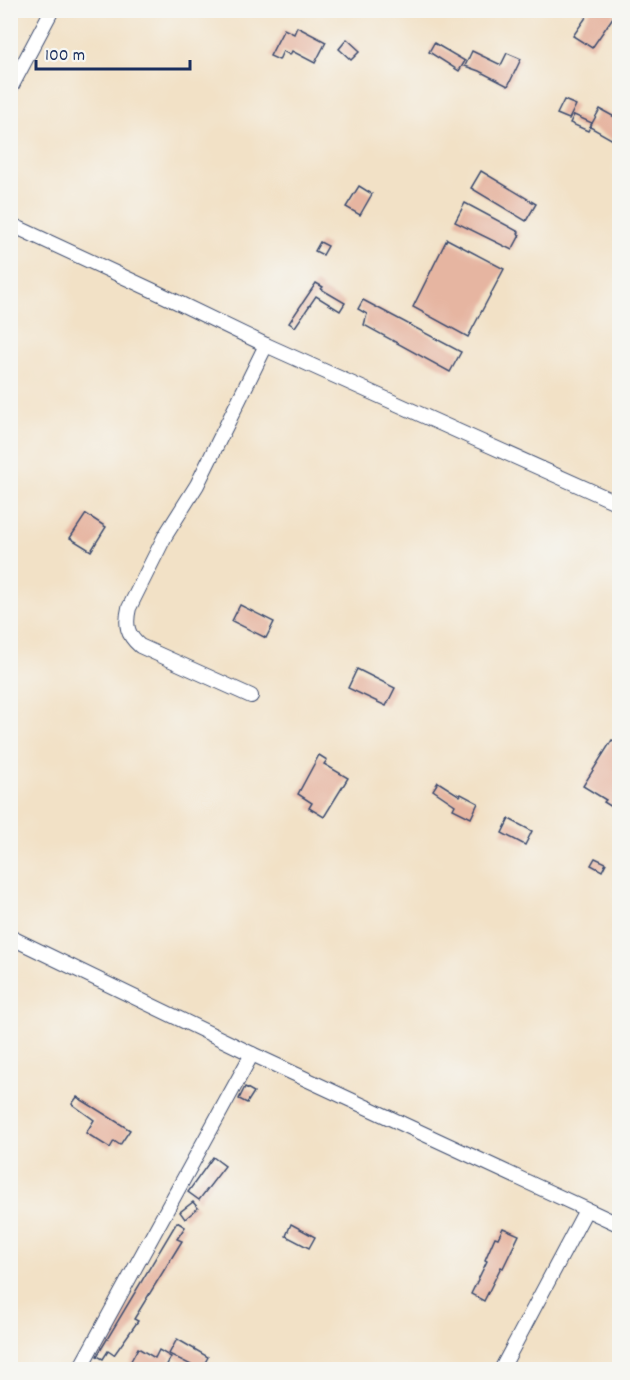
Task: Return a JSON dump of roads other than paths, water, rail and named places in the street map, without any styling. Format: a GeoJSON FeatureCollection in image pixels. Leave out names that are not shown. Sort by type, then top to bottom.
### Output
{"type":"FeatureCollection","features":[{"type":"Feature","properties":{"kind":"street"},"geometry":{"type":"LineString","coordinates":[[10,88],[52,10]]}},
{"type":"Feature","properties":{"kind":"street"},"geometry":{"type":"LineString","coordinates":[[10,224],[266,345],[620,504]]}},
{"type":"Feature","properties":{"kind":"street"},"geometry":{"type":"LineString","coordinates":[[251,696],[140,646],[127,631],[126,620],[129,608],[165,536],[197,485],[266,345]]}},
{"type":"Feature","properties":{"kind":"street"},"geometry":{"type":"LineString","coordinates":[[10,937],[252,1054],[620,1226]]}},
{"type":"Feature","properties":{"kind":"street"},"geometry":{"type":"LineString","coordinates":[[79,1370],[252,1054]]}},
{"type":"Feature","properties":{"kind":"street"},"geometry":{"type":"LineString","coordinates":[[501,1370],[586,1210]]}}]}
